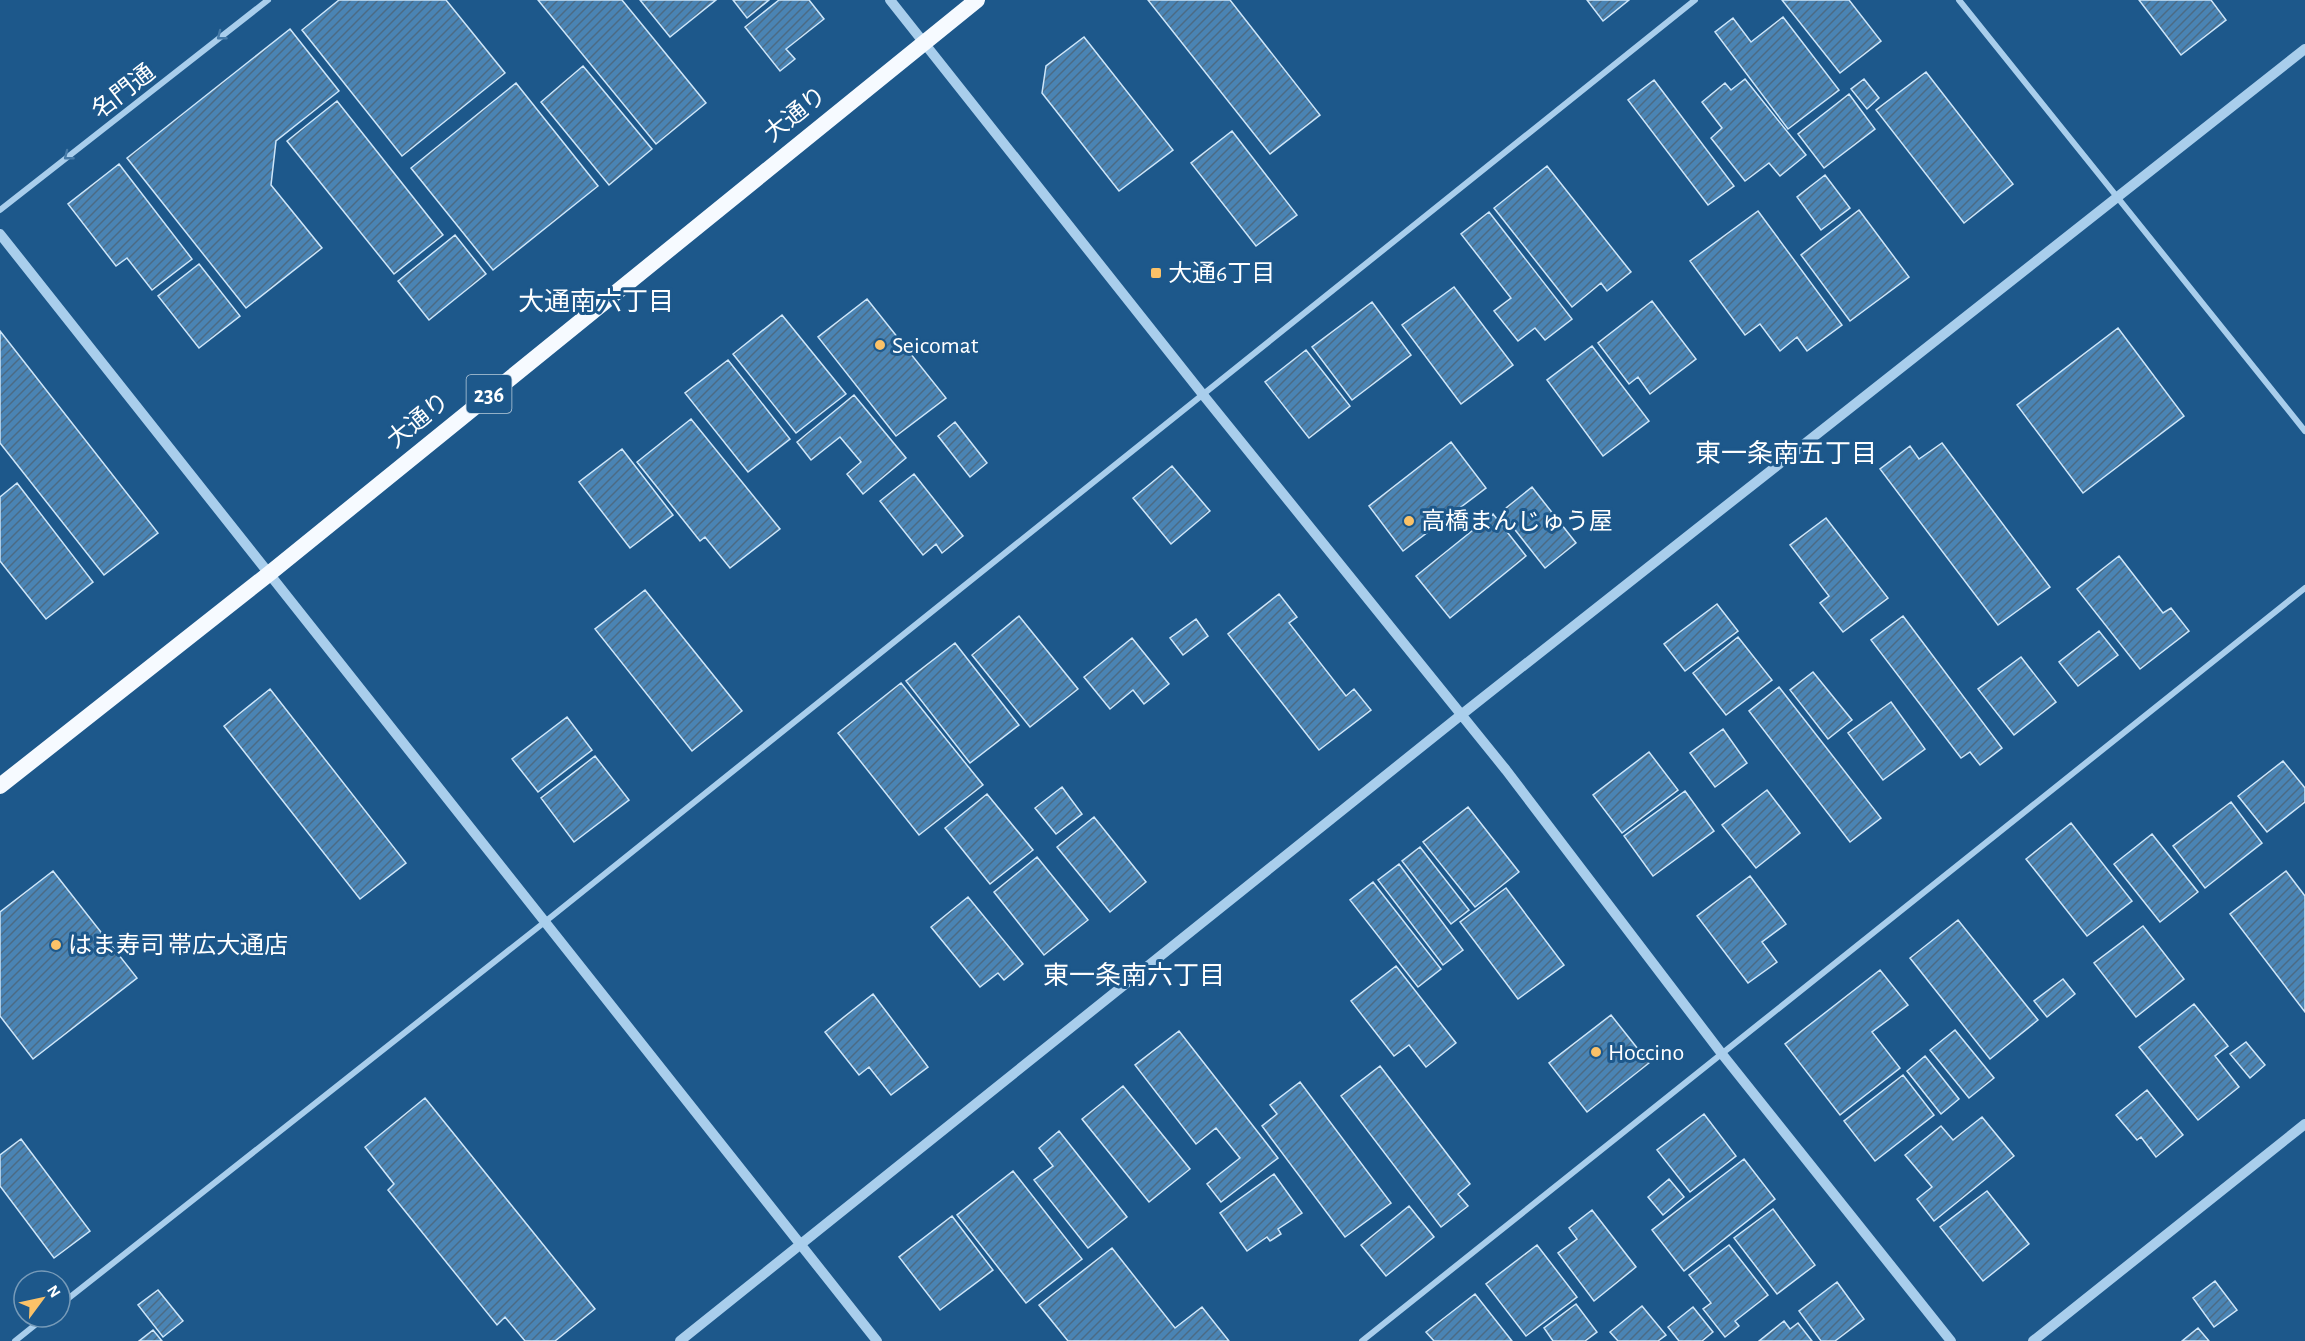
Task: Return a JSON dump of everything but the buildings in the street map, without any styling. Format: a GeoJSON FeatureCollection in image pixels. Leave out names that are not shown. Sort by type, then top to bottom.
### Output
{"type":"FeatureCollection","features":[{"type":"Feature","properties":{"kind":"highway","name":"大通り"},"geometry":{"type":"LineString","coordinates":[[0,786],[270,573],[977,0]]}},
{"type":"Feature","properties":{"kind":"street","name":"名門通"},"geometry":{"type":"LineString","coordinates":[[0,210],[267,0]]}},
{"type":"Feature","properties":{"kind":"street"},"geometry":{"type":"LineString","coordinates":[[890,0],[1203,396],[1506,770],[1722,1054],[1952,1341]]}},
{"type":"Feature","properties":{"kind":"street"},"geometry":{"type":"LineString","coordinates":[[72,1296],[546,921],[1695,0]]}},
{"type":"Feature","properties":{"kind":"street"},"geometry":{"type":"LineString","coordinates":[[1959,0],[2305,431]]}},
{"type":"Feature","properties":{"kind":"street"},"geometry":{"type":"LineString","coordinates":[[680,1341],[1461,716],[2305,49]]}},
{"type":"Feature","properties":{"kind":"street"},"geometry":{"type":"LineString","coordinates":[[0,234],[877,1341]]}},
{"type":"Feature","properties":{"kind":"street"},"geometry":{"type":"LineString","coordinates":[[1362,1341],[2305,588]]}},
{"type":"Feature","properties":{"kind":"street"},"geometry":{"type":"LineString","coordinates":[[2033,1341],[2305,1125]]}},
{"type":"Feature","properties":{"kind":"street"},"geometry":{"type":"LineString","coordinates":[[15,1341],[30,1329]]}},
{"type":"Feature","properties":{"kind":"place","name":"大通6丁目"},"geometry":{"type":"Point","coordinates":[1156,273]}},
{"type":"Feature","properties":{"kind":"place","name":"Seicomat"},"geometry":{"type":"Point","coordinates":[880,345]}},
{"type":"Feature","properties":{"kind":"place","name":"高橋まんじゅう屋"},"geometry":{"type":"Point","coordinates":[1409,521]}},
{"type":"Feature","properties":{"kind":"place","name":"はま寿司 帯広大通店"},"geometry":{"type":"Point","coordinates":[56,945]}},
{"type":"Feature","properties":{"kind":"place","name":"Hoccino"},"geometry":{"type":"Point","coordinates":[1596,1052]}},
{"type":"Feature","properties":{"kind":"district","name":"大通南六丁目"},"geometry":{"type":"Point","coordinates":[596,301]}},
{"type":"Feature","properties":{"kind":"district","name":"東一条南五丁目"},"geometry":{"type":"Point","coordinates":[1786,453]}},
{"type":"Feature","properties":{"kind":"district","name":"東一条南六丁目"},"geometry":{"type":"Point","coordinates":[1134,975]}}]}
